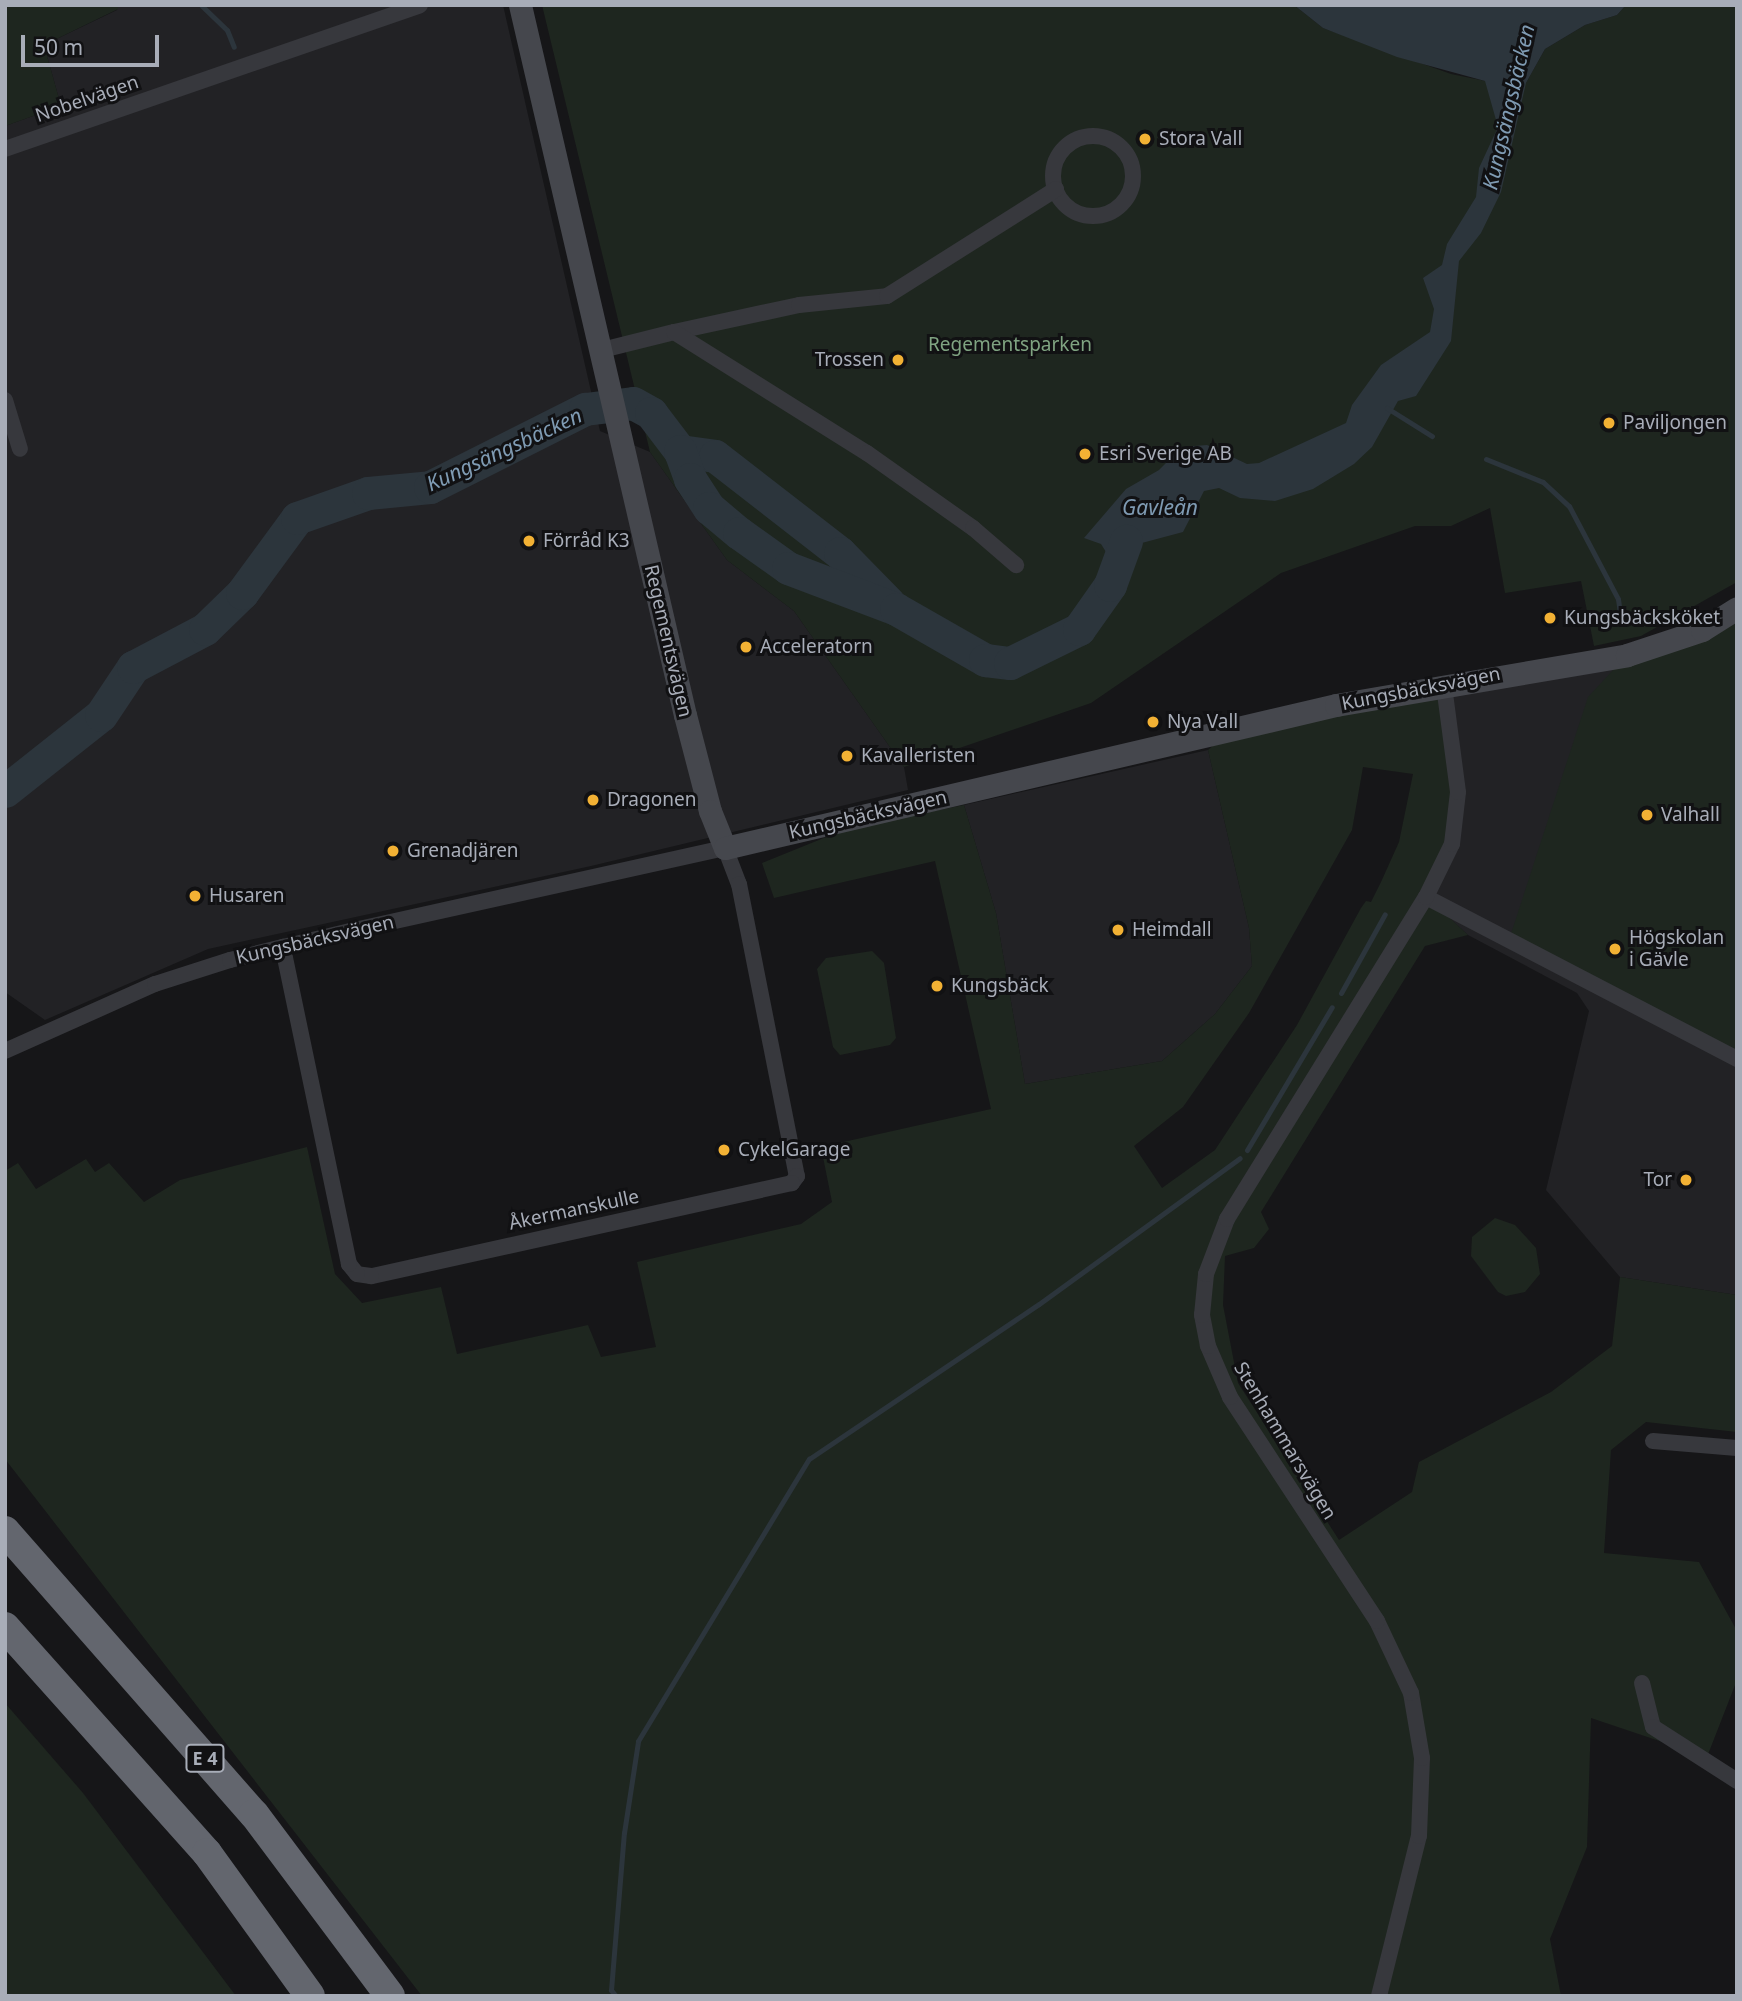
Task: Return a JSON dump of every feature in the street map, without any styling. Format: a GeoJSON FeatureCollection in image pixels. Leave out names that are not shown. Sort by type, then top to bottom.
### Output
{"type":"FeatureCollection","features":[{"type":"Feature","properties":{"kind":"highway","name":"E 4"},"geometry":{"type":"LineString","coordinates":[[5,1531],[254,1814],[390,1996]]}},
{"type":"Feature","properties":{"kind":"highway"},"geometry":{"type":"LineString","coordinates":[[5,1627],[207,1853],[310,1996]]}},
{"type":"Feature","properties":{"kind":"street","name":"Nobelvägen"},"geometry":{"type":"LineString","coordinates":[[5,149],[420,5]]}},
{"type":"Feature","properties":{"kind":"street","name":"Regementsvägen"},"geometry":{"type":"LineString","coordinates":[[520,5],[612,414],[685,715],[710,811],[725,848]]}},
{"type":"Feature","properties":{"kind":"street"},"geometry":{"type":"LineString","coordinates":[[1081,138],[1106,138],[1126,153],[1131,164],[1131,188],[1125,200],[1105,214],[1081,214],[1070,208],[1056,189],[1054,177],[1061,153],[1081,138]]}},
{"type":"Feature","properties":{"kind":"street"},"geometry":{"type":"LineString","coordinates":[[598,351],[799,305],[887,296],[1056,189]]}},
{"type":"Feature","properties":{"kind":"street"},"geometry":{"type":"LineString","coordinates":[[674,332],[867,453],[973,528],[1016,565]]}},
{"type":"Feature","properties":{"kind":"street"},"geometry":{"type":"LineString","coordinates":[[5,400],[20,449]]}},
{"type":"Feature","properties":{"kind":"street","name":"Kungsbäcksvägen"},"geometry":{"type":"LineString","coordinates":[[5,1051],[155,984],[283,947],[725,848],[1336,705],[1627,655],[1702,630],[1737,608]]}},
{"type":"Feature","properties":{"kind":"street","name":"Stenhammarsvägen"},"geometry":{"type":"LineString","coordinates":[[1379,1996],[1419,1836],[1422,1758],[1411,1693],[1377,1621],[1230,1397],[1208,1346],[1202,1315],[1206,1274],[1227,1219],[1426,897],[1452,844],[1458,792],[1444,685]]}},
{"type":"Feature","properties":{"kind":"street","name":"Åkermanskulle"},"geometry":{"type":"LineString","coordinates":[[283,947],[349,1264],[357,1274],[370,1276],[792,1183],[797,1168],[783,1094],[739,884],[725,848]]}},
{"type":"Feature","properties":{"kind":"street"},"geometry":{"type":"LineString","coordinates":[[1426,897],[1737,1059]]}},
{"type":"Feature","properties":{"kind":"street"},"geometry":{"type":"LineString","coordinates":[[1653,1441],[1737,1448]]}},
{"type":"Feature","properties":{"kind":"street"},"geometry":{"type":"LineString","coordinates":[[1642,1683],[1653,1727],[1737,1781]]}},
{"type":"Feature","properties":{"kind":"shaded area"},"geometry":{"type":"Polygon","coordinates":[[[118,5],[503,5],[600,431],[650,452],[727,560],[794,611],[904,767],[908,790],[591,866],[208,949],[45,1020],[5,992],[5,126],[61,106],[44,45],[117,10],[118,5]]]}},
{"type":"Feature","properties":{"kind":"shaded area","name":"Högskolan i Gävle"},"geometry":{"type":"Polygon","coordinates":[[[1737,627],[1737,1295],[1620,1277],[1546,1190],[1589,1011],[1577,993],[1468,935],[1426,897],[1444,685],[1737,627]]]}},
{"type":"Feature","properties":{"kind":"shaded area"},"geometry":{"type":"Polygon","coordinates":[[[1208,750],[1249,928],[1252,966],[1215,1014],[1162,1061],[1025,1084],[996,913],[964,805],[1208,750]]]}},
{"type":"Feature","properties":{"kind":"green space"},"geometry":{"type":"Polygon","coordinates":[[[5,5],[118,5],[118,9],[44,45],[61,106],[5,126],[5,5]]]}},
{"type":"Feature","properties":{"kind":"green space","name":"Regementsparken"},"geometry":{"type":"Polygon","coordinates":[[[542,5],[1294,5],[1323,28],[1451,74],[1510,86],[1526,83],[1545,49],[1585,25],[1617,15],[1626,5],[1737,5],[1737,582],[1641,636],[1594,646],[1581,581],[1505,593],[1490,508],[1451,526],[1415,526],[1281,573],[1091,703],[904,767],[794,611],[727,560],[650,452],[542,5]]]}},
{"type":"Feature","properties":{"kind":"green space"},"geometry":{"type":"Polygon","coordinates":[[[1737,608],[1737,1059],[1509,940],[1588,697],[1627,655],[1737,608]]]}},
{"type":"Feature","properties":{"kind":"green space"},"geometry":{"type":"Polygon","coordinates":[[[1444,685],[1455,748],[1452,844],[1426,896],[1468,935],[1425,946],[1261,1212],[1269,1229],[1254,1248],[1225,1256],[1223,1305],[1238,1383],[1339,1540],[1412,1492],[1419,1462],[1551,1392],[1612,1346],[1620,1277],[1737,1295],[1737,1432],[1646,1422],[1611,1450],[1604,1553],[1699,1562],[1737,1631],[1737,1680],[1707,1757],[1591,1718],[1587,1847],[1550,1939],[1561,1996],[422,1996],[5,1459],[5,1171],[18,1163],[36,1189],[86,1159],[95,1172],[109,1163],[144,1202],[180,1180],[307,1147],[335,1274],[362,1303],[441,1287],[457,1354],[588,1325],[601,1357],[656,1347],[637,1262],[801,1224],[832,1202],[821,1147],[991,1109],[935,861],[774,898],[762,863],[846,829],[964,805],[996,913],[1025,1084],[1162,1061],[1215,1014],[1252,966],[1249,928],[1208,750],[1231,730],[1444,685]],[[1363,767],[1352,830],[1249,1013],[1183,1107],[1134,1146],[1162,1188],[1215,1150],[1297,1025],[1361,908],[1366,901],[1371,902],[1381,882],[1399,842],[1413,774],[1363,767]]]}},
{"type":"Feature","properties":{"kind":"green space"},"geometry":{"type":"Polygon","coordinates":[[[872,951],[884,963],[896,1038],[890,1045],[840,1055],[833,1047],[817,969],[826,958],[872,951]]]}},
{"type":"Feature","properties":{"kind":"green space"},"geometry":{"type":"Polygon","coordinates":[[[1495,1218],[1515,1225],[1536,1248],[1540,1274],[1525,1292],[1506,1296],[1498,1292],[1471,1256],[1472,1237],[1495,1218]]]}},
{"type":"Feature","properties":{"kind":"green space"},"geometry":{"type":"Polygon","coordinates":[[[5,1703],[83,1793],[236,1996],[5,1996],[5,1703]]]}},
{"type":"Feature","properties":{"kind":"water","name":"Gavleån"},"geometry":{"type":"Polygon","coordinates":[[[1294,5],[1626,5],[1617,15],[1585,25],[1545,49],[1526,83],[1501,192],[1481,233],[1459,261],[1451,341],[1416,396],[1398,401],[1372,447],[1354,464],[1313,489],[1275,501],[1240,498],[1219,488],[1204,491],[1183,532],[1138,544],[1129,559],[1122,592],[1104,581],[1106,552],[1101,544],[1084,538],[1126,489],[1159,470],[1182,447],[1207,445],[1247,464],[1259,463],[1346,423],[1352,405],[1381,365],[1430,332],[1434,309],[1423,278],[1442,265],[1447,244],[1476,197],[1479,168],[1498,127],[1485,81],[1397,57],[1323,28],[1294,5]]]}},
{"type":"Feature","properties":{"kind":"waterway"},"geometry":{"type":"LineString","coordinates":[[201,5],[227,30],[234,47]]}},
{"type":"Feature","properties":{"kind":"waterway","name":"Kungsängsbäcken"},"geometry":{"type":"LineString","coordinates":[[5,791],[101,715],[133,667],[205,629],[242,593],[297,518],[368,493],[430,487],[585,409],[633,403],[651,413],[680,451],[690,479],[709,508],[739,533],[788,568],[896,609],[985,660],[1010,663],[1079,629],[1110,585],[1126,541]]}},
{"type":"Feature","properties":{"kind":"waterway"},"geometry":{"type":"LineString","coordinates":[[1387,408],[1432,436]]}},
{"type":"Feature","properties":{"kind":"waterway","name":"Kungsängsbäcken"},"geometry":{"type":"LineString","coordinates":[[680,451],[715,456],[840,553],[889,603]]}},
{"type":"Feature","properties":{"kind":"waterway"},"geometry":{"type":"LineString","coordinates":[[1486,459],[1543,482],[1569,506],[1618,599],[1621,621]]}},
{"type":"Feature","properties":{"kind":"waterway"},"geometry":{"type":"LineString","coordinates":[[1341,993],[1385,914]]}},
{"type":"Feature","properties":{"kind":"waterway"},"geometry":{"type":"LineString","coordinates":[[1247,1150],[1332,1007]]}},
{"type":"Feature","properties":{"kind":"waterway"},"geometry":{"type":"LineString","coordinates":[[616,1996],[611,1990],[624,1833],[638,1741],[809,1459],[1039,1304],[1240,1158]]}},
{"type":"Feature","properties":{"kind":"place","name":"Stora Vall"},"geometry":{"type":"Point","coordinates":[1145,139]}},
{"type":"Feature","properties":{"kind":"place","name":"Trossen"},"geometry":{"type":"Point","coordinates":[898,360]}},
{"type":"Feature","properties":{"kind":"place","name":"Paviljongen"},"geometry":{"type":"Point","coordinates":[1609,423]}},
{"type":"Feature","properties":{"kind":"place","name":"Esri Sverige AB"},"geometry":{"type":"Point","coordinates":[1085,454]}},
{"type":"Feature","properties":{"kind":"place","name":"Förråd K3"},"geometry":{"type":"Point","coordinates":[529,541]}},
{"type":"Feature","properties":{"kind":"place","name":"Kungsbäcksköket"},"geometry":{"type":"Point","coordinates":[1550,618]}},
{"type":"Feature","properties":{"kind":"place","name":"Acceleratorn"},"geometry":{"type":"Point","coordinates":[746,647]}},
{"type":"Feature","properties":{"kind":"place","name":"Nya Vall"},"geometry":{"type":"Point","coordinates":[1153,722]}},
{"type":"Feature","properties":{"kind":"place","name":"Kavalleristen"},"geometry":{"type":"Point","coordinates":[847,756]}},
{"type":"Feature","properties":{"kind":"place","name":"Dragonen"},"geometry":{"type":"Point","coordinates":[593,800]}},
{"type":"Feature","properties":{"kind":"place","name":"Valhall"},"geometry":{"type":"Point","coordinates":[1647,815]}},
{"type":"Feature","properties":{"kind":"place","name":"Grenadjären"},"geometry":{"type":"Point","coordinates":[393,851]}},
{"type":"Feature","properties":{"kind":"place","name":"Husaren"},"geometry":{"type":"Point","coordinates":[195,896]}},
{"type":"Feature","properties":{"kind":"place","name":"Heimdall"},"geometry":{"type":"Point","coordinates":[1118,930]}},
{"type":"Feature","properties":{"kind":"place","name":"Högskolan i Gävle"},"geometry":{"type":"Point","coordinates":[1615,949]}},
{"type":"Feature","properties":{"kind":"place","name":"Kungsbäck"},"geometry":{"type":"Point","coordinates":[937,986]}},
{"type":"Feature","properties":{"kind":"place","name":"CykelGarage"},"geometry":{"type":"Point","coordinates":[724,1150]}},
{"type":"Feature","properties":{"kind":"place","name":"Tor"},"geometry":{"type":"Point","coordinates":[1686,1180]}}]}
